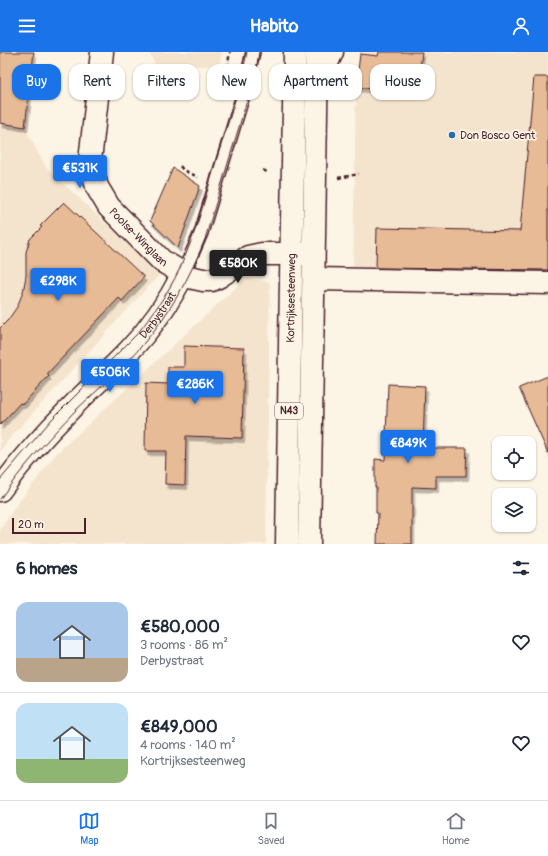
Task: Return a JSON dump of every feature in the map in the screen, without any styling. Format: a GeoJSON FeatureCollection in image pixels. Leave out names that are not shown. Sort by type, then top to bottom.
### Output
{"type":"FeatureCollection","features":[{"type":"Feature","properties":{"kind":"main road","name":"Poolse-Winglaan"},"geometry":{"type":"LineString","coordinates":[[102,52],[90,161],[97,187],[109,207],[157,256],[162,261],[183,274]]}},
{"type":"Feature","properties":{"kind":"main road","name":"Kortrijksesteenweg"},"geometry":{"type":"LineString","coordinates":[[288,544],[290,279],[295,52]]}},
{"type":"Feature","properties":{"kind":"main road","name":"N43"},"geometry":{"type":"LineString","coordinates":[[318,52],[318,64]]}},
{"type":"Feature","properties":{"kind":"main road"},"geometry":{"type":"LineString","coordinates":[[327,64],[332,52]]}},
{"type":"Feature","properties":{"kind":"main road","name":"N43"},"geometry":{"type":"LineString","coordinates":[[309,544],[317,100]]}},
{"type":"Feature","properties":{"kind":"main road"},"geometry":{"type":"LineString","coordinates":[[183,274],[203,280],[212,280],[248,257],[262,254],[315,254]]}},
{"type":"Feature","properties":{"kind":"main road","name":"Derbystraat"},"geometry":{"type":"LineString","coordinates":[[0,490],[56,422],[129,352],[166,305],[183,274]]}},
{"type":"Feature","properties":{"kind":"main road"},"geometry":{"type":"LineString","coordinates":[[314,279],[548,283]]}},
{"type":"Feature","properties":{"kind":"lane"},"geometry":{"type":"LineString","coordinates":[[183,274],[201,233],[244,92],[253,52]]}},
{"type":"Feature","properties":{"kind":"lane"},"geometry":{"type":"LineString","coordinates":[[290,279],[314,279]]}},
{"type":"Feature","properties":{"kind":"path"},"geometry":{"type":"LineString","coordinates":[[180,166],[183,170],[205,180]]}},
{"type":"Feature","properties":{"kind":"shaded area"},"geometry":{"type":"Polygon","coordinates":[[[0,52],[34,52],[33,64],[12,64],[12,100],[29,100],[26,130],[46,167],[160,274],[10,438],[0,452],[0,52]]]}},
{"type":"Feature","properties":{"kind":"shaded area"},"geometry":{"type":"Polygon","coordinates":[[[149,52],[222,52],[219,64],[207,64],[207,66],[199,66],[199,64],[155,64],[149,52]]]}},
{"type":"Feature","properties":{"kind":"shaded area","name":"Don Bosco Gent"},"geometry":{"type":"Polygon","coordinates":[[[360,52],[548,52],[548,276],[353,273],[356,100],[362,100],[362,64],[359,64],[360,52]]]}},
{"type":"Feature","properties":{"kind":"shaded area"},"geometry":{"type":"Polygon","coordinates":[[[246,278],[270,282],[266,544],[0,544],[0,530],[15,507],[56,454],[246,278]]]}},
{"type":"Feature","properties":{"kind":"building"},"geometry":{"type":"Polygon","coordinates":[[[0,52],[34,52],[33,64],[12,64],[12,100],[28,100],[25,127],[0,123],[0,52]]]}},
{"type":"Feature","properties":{"kind":"building"},"geometry":{"type":"Polygon","coordinates":[[[379,52],[422,52],[421,64],[370,64],[370,89],[362,88],[362,64],[359,64],[360,54],[378,56],[379,52]]]}},
{"type":"Feature","properties":{"kind":"building"},"geometry":{"type":"Polygon","coordinates":[[[534,77],[548,77],[548,270],[376,268],[377,228],[520,231],[534,77]]]}},
{"type":"Feature","properties":{"kind":"building"},"geometry":{"type":"Polygon","coordinates":[[[173,168],[200,186],[178,248],[150,221],[173,168]]]}},
{"type":"Feature","properties":{"kind":"building"},"geometry":{"type":"Polygon","coordinates":[[[64,202],[144,277],[122,301],[119,298],[47,374],[49,376],[23,404],[20,403],[0,425],[0,328],[17,307],[23,292],[26,276],[26,252],[30,239],[42,227],[40,226],[64,202]]]}},
{"type":"Feature","properties":{"kind":"building"},"geometry":{"type":"Polygon","coordinates":[[[184,346],[244,348],[242,438],[186,436],[185,485],[165,484],[166,451],[145,451],[146,383],[168,384],[168,367],[184,367],[184,346]]]}},
{"type":"Feature","properties":{"kind":"building"},"geometry":{"type":"Polygon","coordinates":[[[548,376],[548,453],[519,388],[548,376]]]}},
{"type":"Feature","properties":{"kind":"building"},"geometry":{"type":"Polygon","coordinates":[[[388,384],[425,386],[423,448],[467,448],[466,476],[436,476],[436,488],[412,487],[412,544],[377,544],[378,513],[376,513],[375,459],[385,460],[388,384]]]}},
{"type":"Feature","properties":{"kind":"tram line"},"geometry":{"type":"LineString","coordinates":[[0,480],[52,419],[137,334],[170,287],[191,243],[237,92],[247,52]]}},
{"type":"Feature","properties":{"kind":"tram line"},"geometry":{"type":"LineString","coordinates":[[0,499],[26,465],[55,432],[136,352],[163,319],[179,293],[193,267],[205,239],[256,71],[259,52]]}},
{"type":"Feature","properties":{"kind":"place","name":"Don Bosco Gent"},"geometry":{"type":"Point","coordinates":[452,135]}}]}
